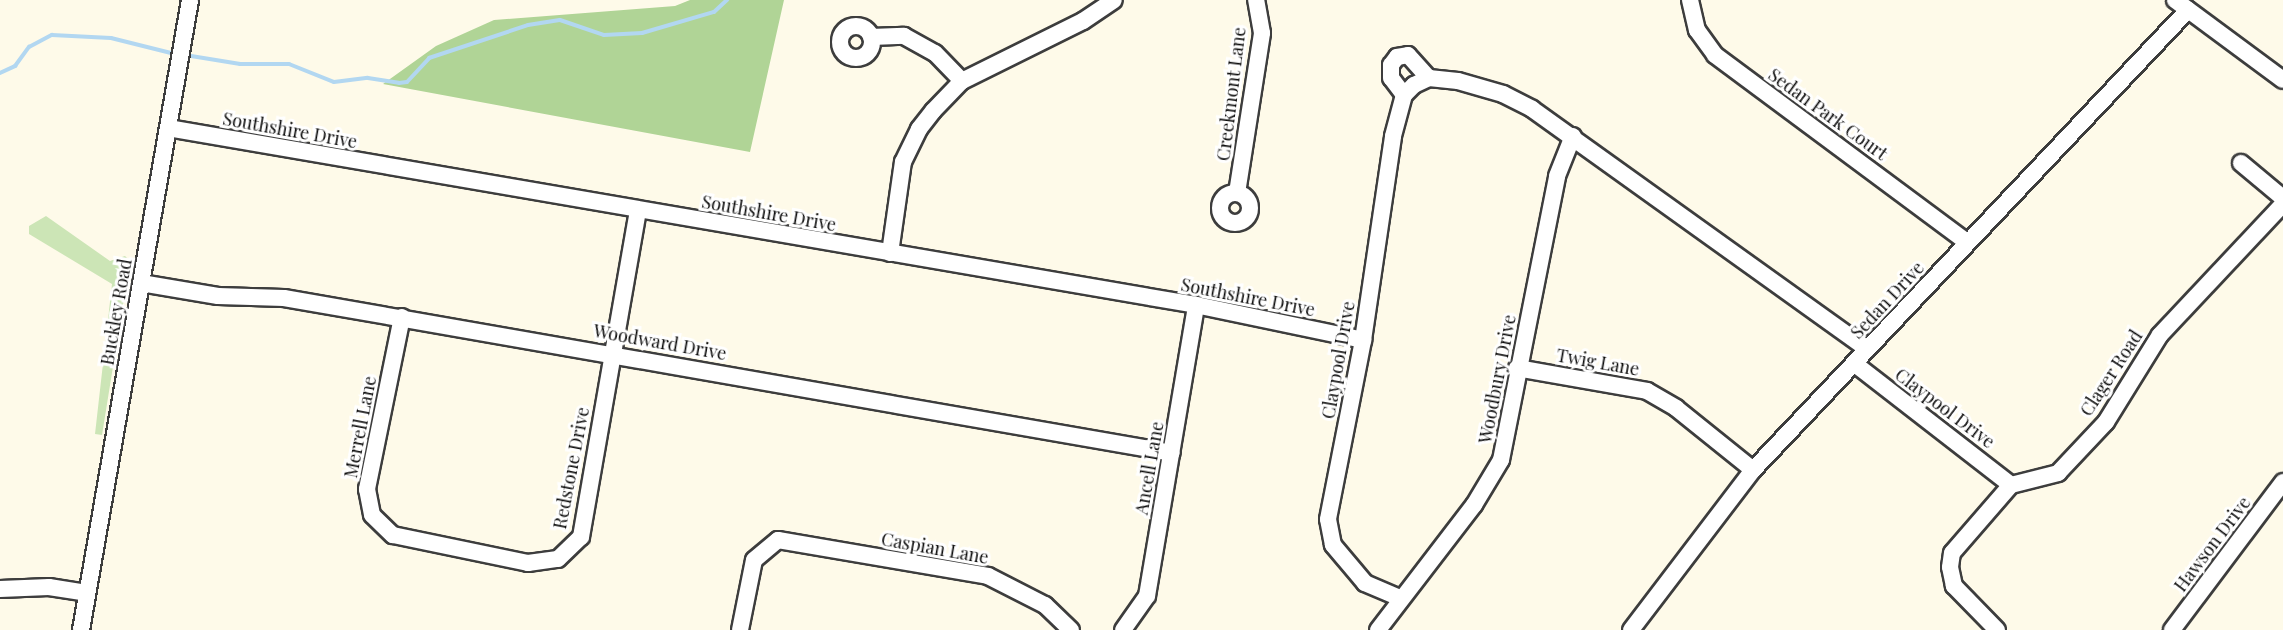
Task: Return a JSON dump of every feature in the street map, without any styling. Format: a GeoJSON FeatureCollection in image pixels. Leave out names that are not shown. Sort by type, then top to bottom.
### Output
{"type":"FeatureCollection","features":[{"type":"Feature","properties":{"kind":"street","name":"Buckley Road"},"geometry":{"type":"LineString","coordinates":[[81,630],[190,0]]}},
{"type":"Feature","properties":{"kind":"street"},"geometry":{"type":"LineString","coordinates":[[890,253],[903,162],[919,129],[962,81],[1083,21],[1114,0]]}},
{"type":"Feature","properties":{"kind":"street","name":"Creekmont Lane"},"geometry":{"type":"LineString","coordinates":[[1237,193],[1262,33],[1256,0]]}},
{"type":"Feature","properties":{"kind":"street","name":"Sedan Park Court"},"geometry":{"type":"LineString","coordinates":[[1690,0],[1697,30],[1716,55],[1967,242]]}},
{"type":"Feature","properties":{"kind":"street"},"geometry":{"type":"LineString","coordinates":[[2182,5],[2283,80]]}},
{"type":"Feature","properties":{"kind":"street","name":"Sedan Drive"},"geometry":{"type":"LineString","coordinates":[[1631,630],[1753,471],[1855,364],[2182,5]]}},
{"type":"Feature","properties":{"kind":"street"},"geometry":{"type":"LineString","coordinates":[[871,37],[904,36],[935,54],[962,81]]}},
{"type":"Feature","properties":{"kind":"street"},"geometry":{"type":"LineString","coordinates":[[1429,78],[1408,55],[1397,57],[1391,65],[1391,78],[1404,96],[1414,85],[1429,78],[1458,81],[1503,94],[1573,136],[1867,349]]}},
{"type":"Feature","properties":{"kind":"street","name":"Claypool Drive"},"geometry":{"type":"LineString","coordinates":[[1400,598],[1365,583],[1333,545],[1328,532],[1363,340],[1393,136],[1404,96]]}},
{"type":"Feature","properties":{"kind":"street","name":"Southshire Drive"},"geometry":{"type":"LineString","coordinates":[[168,128],[1196,305],[1363,340]]}},
{"type":"Feature","properties":{"kind":"street","name":"Woodbury Drive"},"geometry":{"type":"LineString","coordinates":[[1378,630],[1400,598],[1474,505],[1501,460],[1557,176],[1573,136]]}},
{"type":"Feature","properties":{"kind":"street"},"geometry":{"type":"LineString","coordinates":[[2241,163],[2283,198]]}},
{"type":"Feature","properties":{"kind":"street","name":"Clager Road"},"geometry":{"type":"LineString","coordinates":[[2011,485],[2058,474],[2106,422],[2160,335],[2283,204]]}},
{"type":"Feature","properties":{"kind":"street","name":"Redstone Drive"},"geometry":{"type":"LineString","coordinates":[[393,535],[528,563],[558,559],[581,537],[638,210]]}},
{"type":"Feature","properties":{"kind":"street","name":"Woodward Drive"},"geometry":{"type":"LineString","coordinates":[[141,283],[218,296],[284,298],[612,353],[1172,453]]}},
{"type":"Feature","properties":{"kind":"street","name":"Ancell Lane"},"geometry":{"type":"LineString","coordinates":[[1123,630],[1147,596],[1196,305]]}},
{"type":"Feature","properties":{"kind":"street","name":"Merrell Lane"},"geometry":{"type":"LineString","coordinates":[[393,535],[372,515],[366,489],[402,318]]}},
{"type":"Feature","properties":{"kind":"street","name":"Claypool Drive"},"geometry":{"type":"LineString","coordinates":[[1855,364],[2011,485]]}},
{"type":"Feature","properties":{"kind":"street","name":"Twig Lane"},"geometry":{"type":"LineString","coordinates":[[1518,369],[1647,391],[1676,408],[1753,471]]}},
{"type":"Feature","properties":{"kind":"street","name":"Hawson Drive"},"geometry":{"type":"LineString","coordinates":[[2172,630],[2283,482]]}},
{"type":"Feature","properties":{"kind":"street"},"geometry":{"type":"LineString","coordinates":[[1994,629],[1954,586],[1950,567],[1952,553],[2011,485]]}},
{"type":"Feature","properties":{"kind":"street","name":"Caspian Lane"},"geometry":{"type":"LineString","coordinates":[[740,630],[754,561],[777,540],[988,576],[1045,605],[1071,630]]}},
{"type":"Feature","properties":{"kind":"street"},"geometry":{"type":"LineString","coordinates":[[0,589],[50,587],[87,593]]}},
{"type":"Feature","properties":{"kind":"green space"},"geometry":{"type":"Polygon","coordinates":[[[690,0],[784,0],[750,152],[383,84],[436,46],[494,20],[675,6],[690,0]]]}},
{"type":"Feature","properties":{"kind":"green space"},"geometry":{"type":"Polygon","coordinates":[[[46,216],[110,261],[125,256],[130,261],[102,435],[95,434],[112,284],[29,234],[29,226],[46,216]]]}},
{"type":"Feature","properties":{"kind":"waterway"},"geometry":{"type":"LineString","coordinates":[[185,55],[240,64],[289,64],[334,82],[368,78],[399,83],[407,82],[429,58],[528,25],[560,20],[604,35],[642,33],[714,12],[727,0]]}},
{"type":"Feature","properties":{"kind":"waterway"},"geometry":{"type":"LineString","coordinates":[[0,73],[15,66],[29,47],[52,35],[111,38],[175,54]]}}]}
